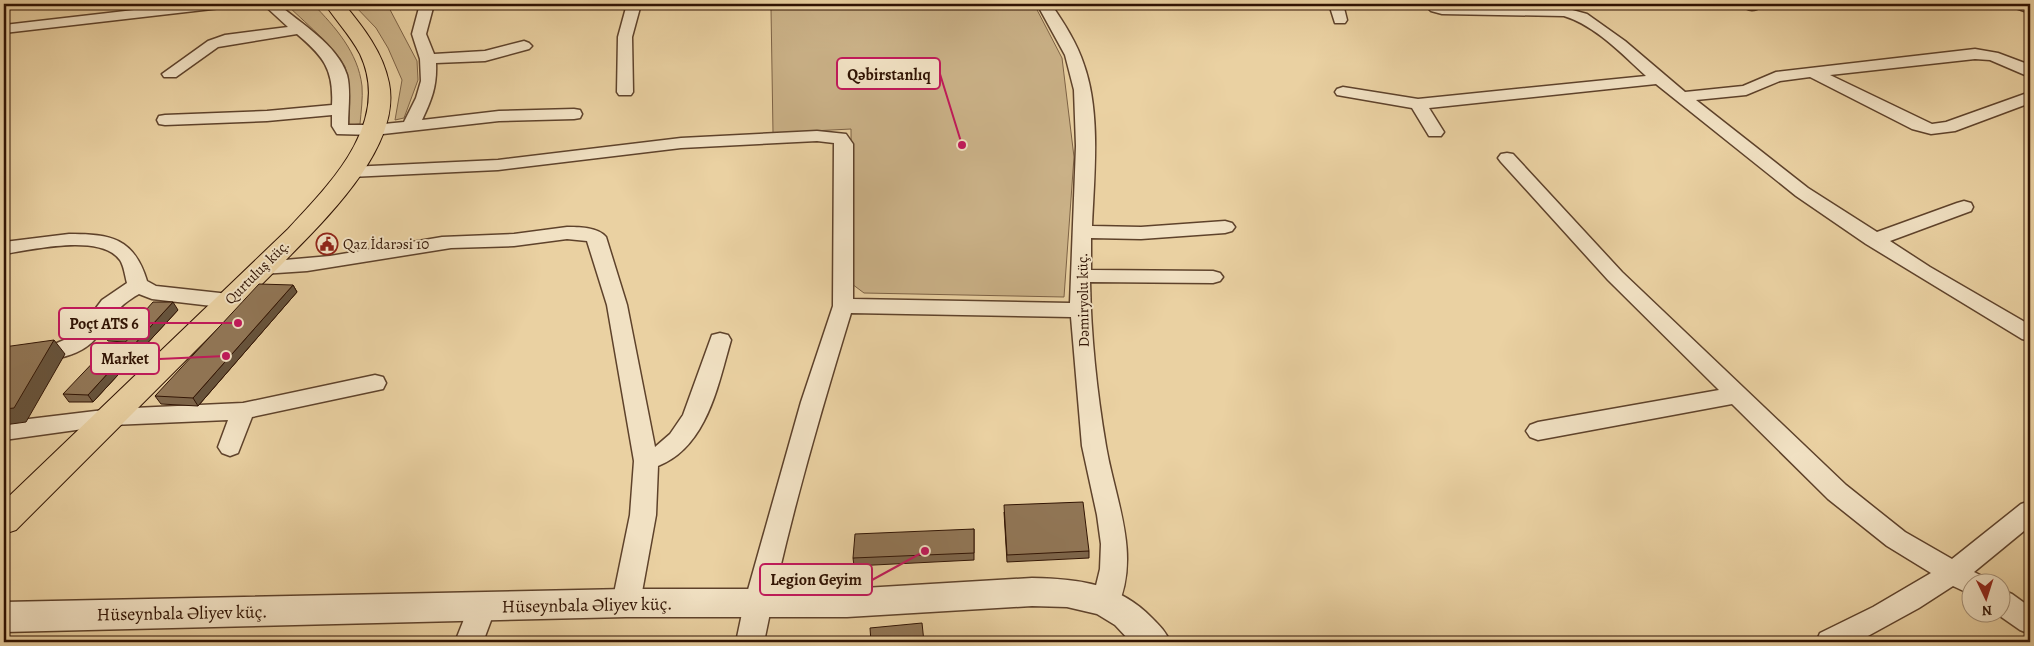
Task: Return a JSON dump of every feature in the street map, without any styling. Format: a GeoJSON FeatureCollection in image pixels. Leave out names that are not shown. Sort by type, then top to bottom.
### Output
{"type":"FeatureCollection","features":[{"type":"Feature","properties":{"kind":"main road","name":"Qurtuluş küç."},"geometry":{"type":"LineString","coordinates":[[4,521],[262,268],[319,209],[350,172],[374,130],[381,89],[379,78],[365,44],[334,4]]}},
{"type":"Feature","properties":{"kind":"street"},"geometry":{"type":"LineString","coordinates":[[4,29],[220,4]]}},
{"type":"Feature","properties":{"kind":"street"},"geometry":{"type":"LineString","coordinates":[[270,4],[313,40],[330,58],[339,75],[340,126],[343,130],[374,130],[499,116],[574,114]]}},
{"type":"Feature","properties":{"kind":"street"},"geometry":{"type":"LineString","coordinates":[[411,125],[424,98],[429,81],[428,59],[419,34],[427,4]]}},
{"type":"Feature","properties":{"kind":"street"},"geometry":{"type":"LineString","coordinates":[[625,92],[626,37],[634,4]]}},
{"type":"Feature","properties":{"kind":"street","name":"Dəmiryolu küç."},"geometry":{"type":"LineString","coordinates":[[1044,4],[1071,46],[1082,89],[1085,138],[1081,310],[1085,368],[1094,446],[1112,537],[1114,559],[1106,602]]}},
{"type":"Feature","properties":{"kind":"street"},"geometry":{"type":"LineString","coordinates":[[1336,4],[1340,20]]}},
{"type":"Feature","properties":{"kind":"street"},"geometry":{"type":"LineString","coordinates":[[1431,4],[1442,10],[1574,14],[1582,17],[1620,44],[1659,79],[1802,192],[1873,240],[2030,334]]}},
{"type":"Feature","properties":{"kind":"street"},"geometry":{"type":"LineString","coordinates":[[2018,4],[2030,9]]}},
{"type":"Feature","properties":{"kind":"street"},"geometry":{"type":"LineString","coordinates":[[170,74],[213,44],[226,40],[278,34],[298,29]]}},
{"type":"Feature","properties":{"kind":"street"},"geometry":{"type":"LineString","coordinates":[[428,59],[485,56],[524,46]]}},
{"type":"Feature","properties":{"kind":"street"},"geometry":{"type":"LineString","coordinates":[[1684,97],[1746,90],[1776,77],[1975,54],[1993,56],[2029,71]]}},
{"type":"Feature","properties":{"kind":"street"},"geometry":{"type":"LineString","coordinates":[[1812,72],[1918,125],[1931,129],[1949,128],[2030,97]]}},
{"type":"Feature","properties":{"kind":"street"},"geometry":{"type":"LineString","coordinates":[[1343,92],[1418,104],[1659,79]]}},
{"type":"Feature","properties":{"kind":"street"},"geometry":{"type":"LineString","coordinates":[[1418,104],[1435,132]]}},
{"type":"Feature","properties":{"kind":"street"},"geometry":{"type":"LineString","coordinates":[[165,120],[248,117],[340,109]]}},
{"type":"Feature","properties":{"kind":"street"},"geometry":{"type":"LineString","coordinates":[[350,172],[498,165],[680,143],[817,136],[840,138],[844,144],[843,306],[812,402],[758,604],[750,642]]}},
{"type":"Feature","properties":{"kind":"street"},"geometry":{"type":"LineString","coordinates":[[1507,158],[1615,276],[1836,492],[1896,539],[1961,578]]}},
{"type":"Feature","properties":{"kind":"street"},"geometry":{"type":"LineString","coordinates":[[1873,240],[1964,207]]}},
{"type":"Feature","properties":{"kind":"street"},"geometry":{"type":"LineString","coordinates":[[1083,232],[1141,233],[1225,227]]}},
{"type":"Feature","properties":{"kind":"street"},"geometry":{"type":"LineString","coordinates":[[262,268],[312,264],[444,243],[512,241],[575,232],[586,232],[596,237],[617,305],[646,461],[647,484],[643,520],[626,603]]}},
{"type":"Feature","properties":{"kind":"street"},"geometry":{"type":"LineString","coordinates":[[4,248],[60,241],[86,240],[107,244],[119,249],[128,258],[138,285],[152,292],[229,301]]}},
{"type":"Feature","properties":{"kind":"street"},"geometry":{"type":"LineString","coordinates":[[1082,276],[1213,277]]}},
{"type":"Feature","properties":{"kind":"street"},"geometry":{"type":"LineString","coordinates":[[4,356],[73,346],[83,339],[110,304],[122,294],[138,285]]}},
{"type":"Feature","properties":{"kind":"street"},"geometry":{"type":"LineString","coordinates":[[843,306],[1081,310]]}},
{"type":"Feature","properties":{"kind":"street"},"geometry":{"type":"LineString","coordinates":[[646,461],[666,452],[685,434],[696,414],[720,340]]}},
{"type":"Feature","properties":{"kind":"street"},"geometry":{"type":"LineString","coordinates":[[4,431],[112,417],[243,411],[376,382]]}},
{"type":"Feature","properties":{"kind":"street"},"geometry":{"type":"LineString","coordinates":[[1538,431],[1737,395]]}},
{"type":"Feature","properties":{"kind":"street"},"geometry":{"type":"LineString","coordinates":[[230,447],[243,411]]}},
{"type":"Feature","properties":{"kind":"street"},"geometry":{"type":"LineString","coordinates":[[1830,642],[1913,599],[1961,578],[2030,511]]}},
{"type":"Feature","properties":{"kind":"street","name":"Hüseynbala Əliyev küç."},"geometry":{"type":"LineString","coordinates":[[4,617],[626,603],[847,603],[1032,592],[1068,593],[1106,602],[1127,615],[1153,642]]}},
{"type":"Feature","properties":{"kind":"street"},"geometry":{"type":"LineString","coordinates":[[469,642],[482,607]]}},
{"type":"Feature","properties":{"kind":"street"},"geometry":{"type":"LineString","coordinates":[[2012,609],[2030,622]]}},
{"type":"Feature","properties":{"kind":"shaded area"},"geometry":{"type":"Polygon","coordinates":[[[286,4],[313,4],[351,51],[360,74],[362,86],[360,124],[349,125],[349,81],[341,60],[327,43],[286,4]]]}},
{"type":"Feature","properties":{"kind":"shaded area"},"geometry":{"type":"Polygon","coordinates":[[[353,4],[387,4],[417,61],[418,80],[404,118],[395,120],[402,80],[388,48],[376,28],[353,4]]]}},
{"type":"Feature","properties":{"kind":"shaded area"},"geometry":{"type":"Polygon","coordinates":[[[774,4],[1034,4],[1062,58],[1074,157],[1064,297],[864,293],[852,284],[851,129],[773,133],[771,9],[774,4]]]}},
{"type":"Feature","properties":{"kind":"building"},"geometry":{"type":"Polygon","coordinates":[[[259,284],[293,285],[193,398],[155,396],[259,284]]]}},
{"type":"Feature","properties":{"kind":"building"},"geometry":{"type":"Polygon","coordinates":[[[153,302],[173,302],[88,395],[63,394],[103,352],[116,352],[133,334],[103,334],[118,318],[138,319],[153,302]]]}},
{"type":"Feature","properties":{"kind":"building"},"geometry":{"type":"Polygon","coordinates":[[[54,340],[14,408],[4,409],[4,347],[54,340]]]}},
{"type":"Feature","properties":{"kind":"building"},"geometry":{"type":"Polygon","coordinates":[[[1083,502],[1089,551],[1007,555],[1004,505],[1083,502]]]}},
{"type":"Feature","properties":{"kind":"building"},"geometry":{"type":"Polygon","coordinates":[[[974,529],[974,553],[853,558],[855,534],[974,529]]]}},
{"type":"Feature","properties":{"kind":"building"},"geometry":{"type":"Polygon","coordinates":[[[922,623],[924,642],[871,642],[870,628],[922,623]]]}},
{"type":"Feature","properties":{"kind":"place","name":"Qəbirstanlıq"},"geometry":{"type":"Point","coordinates":[962,145]}},
{"type":"Feature","properties":{"kind":"place","name":"Qaz İdarəsi 10"},"geometry":{"type":"Point","coordinates":[327,244]}},
{"type":"Feature","properties":{"kind":"place","name":"Poçt ATS 6"},"geometry":{"type":"Point","coordinates":[238,323]}},
{"type":"Feature","properties":{"kind":"place","name":"Market"},"geometry":{"type":"Point","coordinates":[226,356]}},
{"type":"Feature","properties":{"kind":"place","name":"Legion Geyim"},"geometry":{"type":"Point","coordinates":[925,551]}}]}
